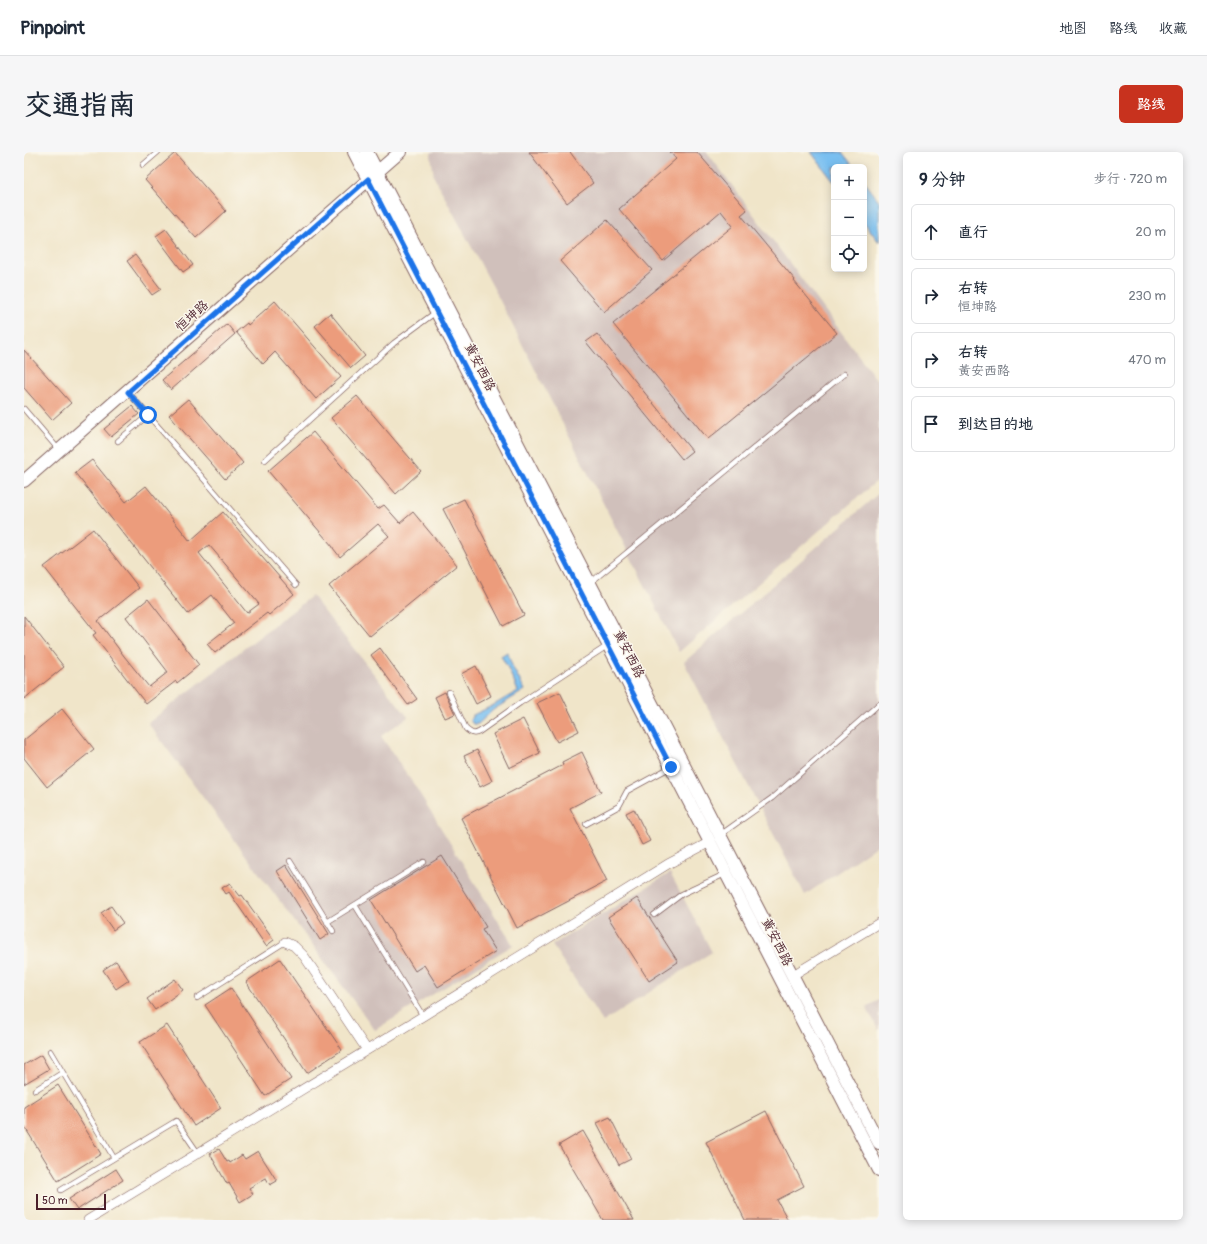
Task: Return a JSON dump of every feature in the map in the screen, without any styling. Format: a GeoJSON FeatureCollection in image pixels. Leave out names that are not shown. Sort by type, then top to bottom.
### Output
{"type":"FeatureCollection","features":[{"type":"Feature","properties":{"kind":"street","name":"黄安西路"},"geometry":{"type":"LineString","coordinates":[[354,152],[372,175],[590,583],[879,1143]]}},
{"type":"Feature","properties":{"kind":"street","name":"黄安西路"},"geometry":{"type":"LineString","coordinates":[[367,152],[372,175],[436,312],[879,1170]]}},
{"type":"Feature","properties":{"kind":"street","name":"恒坤路"},"geometry":{"type":"LineString","coordinates":[[24,481],[128,392],[372,175],[400,152]]}},
{"type":"Feature","properties":{"kind":"street"},"geometry":{"type":"LineString","coordinates":[[88,1220],[423,1016],[668,864],[710,842]]}},
{"type":"Feature","properties":{"kind":"street"},"geometry":{"type":"LineString","coordinates":[[793,976],[879,923]]}},
{"type":"Feature","properties":{"kind":"street"},"geometry":{"type":"LineString","coordinates":[[284,942],[294,946],[304,956],[367,1050]]}},
{"type":"Feature","properties":{"kind":"lane"},"geometry":{"type":"LineString","coordinates":[[143,165],[158,152]]}},
{"type":"Feature","properties":{"kind":"lane"},"geometry":{"type":"LineString","coordinates":[[265,460],[394,343],[436,312]]}},
{"type":"Feature","properties":{"kind":"lane"},"geometry":{"type":"LineString","coordinates":[[590,583],[844,374]]}},
{"type":"Feature","properties":{"kind":"lane"},"geometry":{"type":"LineString","coordinates":[[128,392],[296,585]]}},
{"type":"Feature","properties":{"kind":"lane"},"geometry":{"type":"LineString","coordinates":[[24,409],[59,451]]}},
{"type":"Feature","properties":{"kind":"lane"},"geometry":{"type":"LineString","coordinates":[[118,441],[148,415]]}},
{"type":"Feature","properties":{"kind":"lane"},"geometry":{"type":"LineString","coordinates":[[449,692],[466,729],[475,734],[608,645]]}},
{"type":"Feature","properties":{"kind":"lane"},"geometry":{"type":"LineString","coordinates":[[720,835],[772,798],[879,704]]}},
{"type":"Feature","properties":{"kind":"lane"},"geometry":{"type":"LineString","coordinates":[[586,824],[619,806],[627,792],[671,767]]}},
{"type":"Feature","properties":{"kind":"lane"},"geometry":{"type":"LineString","coordinates":[[290,861],[333,931]]}},
{"type":"Feature","properties":{"kind":"lane"},"geometry":{"type":"LineString","coordinates":[[327,922],[424,862]]}},
{"type":"Feature","properties":{"kind":"lane"},"geometry":{"type":"LineString","coordinates":[[654,915],[682,894],[726,873]]}},
{"type":"Feature","properties":{"kind":"lane"},"geometry":{"type":"LineString","coordinates":[[355,905],[423,1016]]}},
{"type":"Feature","properties":{"kind":"lane"},"geometry":{"type":"LineString","coordinates":[[197,998],[284,942]]}},
{"type":"Feature","properties":{"kind":"lane"},"geometry":{"type":"LineString","coordinates":[[50,1051],[114,1158]]}},
{"type":"Feature","properties":{"kind":"lane"},"geometry":{"type":"LineString","coordinates":[[35,1090],[62,1073]]}},
{"type":"Feature","properties":{"kind":"lane"},"geometry":{"type":"LineString","coordinates":[[62,1190],[176,1121],[198,1153]]}},
{"type":"Feature","properties":{"kind":"shaded area"},"geometry":{"type":"Polygon","coordinates":[[[432,152],[707,152],[879,383],[879,479],[679,652],[493,287],[434,177],[431,155],[432,152]]]}},
{"type":"Feature","properties":{"kind":"shaded area"},"geometry":{"type":"Polygon","coordinates":[[[879,493],[879,844],[805,895],[684,662],[879,493]]]}},
{"type":"Feature","properties":{"kind":"shaded area"},"geometry":{"type":"Polygon","coordinates":[[[312,596],[408,717],[381,736],[415,786],[513,945],[375,1030],[148,723],[312,596]]]}},
{"type":"Feature","properties":{"kind":"shaded area"},"geometry":{"type":"Polygon","coordinates":[[[670,873],[712,952],[603,1022],[552,945],[670,873]]]}},
{"type":"Feature","properties":{"kind":"shaded area"},"geometry":{"type":"Polygon","coordinates":[[[879,1000],[879,1031],[866,1007],[879,1000]]]}},
{"type":"Feature","properties":{"kind":"water"},"geometry":{"type":"Polygon","coordinates":[[[811,152],[842,152],[852,164],[831,164],[831,178],[811,152]]]}},
{"type":"Feature","properties":{"kind":"water"},"geometry":{"type":"Polygon","coordinates":[[[867,185],[879,201],[879,242],[867,226],[867,185]]]}},
{"type":"Feature","properties":{"kind":"water"},"geometry":{"type":"Polygon","coordinates":[[[507,652],[513,668],[525,690],[493,710],[478,724],[473,724],[470,720],[473,715],[518,691],[501,656],[507,652]]]}},
{"type":"Feature","properties":{"kind":"building"},"geometry":{"type":"Polygon","coordinates":[[[529,152],[570,152],[593,183],[567,203],[529,152]]]}},
{"type":"Feature","properties":{"kind":"building"},"geometry":{"type":"Polygon","coordinates":[[[670,152],[697,152],[747,210],[741,215],[837,333],[708,439],[613,324],[733,226],[721,211],[663,261],[619,209],[676,159],[670,152]]]}},
{"type":"Feature","properties":{"kind":"building"},"geometry":{"type":"Polygon","coordinates":[[[175,153],[226,211],[196,238],[145,180],[175,153]]]}},
{"type":"Feature","properties":{"kind":"building"},"geometry":{"type":"Polygon","coordinates":[[[607,220],[652,270],[604,312],[560,261],[607,220]]]}},
{"type":"Feature","properties":{"kind":"building"},"geometry":{"type":"Polygon","coordinates":[[[166,229],[193,265],[183,272],[156,236],[166,229]]]}},
{"type":"Feature","properties":{"kind":"building"},"geometry":{"type":"Polygon","coordinates":[[[135,255],[161,289],[152,295],[127,261],[135,255]]]}},
{"type":"Feature","properties":{"kind":"building"},"geometry":{"type":"Polygon","coordinates":[[[275,301],[341,377],[316,399],[275,352],[263,364],[236,332],[247,323],[248,325],[275,301]]]}},
{"type":"Feature","properties":{"kind":"building"},"geometry":{"type":"Polygon","coordinates":[[[330,313],[365,356],[351,368],[315,326],[330,313]]]}},
{"type":"Feature","properties":{"kind":"building"},"geometry":{"type":"Polygon","coordinates":[[[227,324],[235,334],[171,390],[162,380],[227,324]]]}},
{"type":"Feature","properties":{"kind":"building"},"geometry":{"type":"Polygon","coordinates":[[[597,334],[692,451],[682,459],[586,342],[597,334]]]}},
{"type":"Feature","properties":{"kind":"building"},"geometry":{"type":"Polygon","coordinates":[[[24,350],[71,403],[52,420],[24,388],[24,350]]]}},
{"type":"Feature","properties":{"kind":"building"},"geometry":{"type":"Polygon","coordinates":[[[357,396],[421,471],[396,494],[331,418],[357,396]]]}},
{"type":"Feature","properties":{"kind":"building"},"geometry":{"type":"Polygon","coordinates":[[[188,399],[243,463],[225,479],[169,415],[188,399]]]}},
{"type":"Feature","properties":{"kind":"building"},"geometry":{"type":"Polygon","coordinates":[[[132,406],[139,414],[111,437],[104,429],[132,406]]]}},
{"type":"Feature","properties":{"kind":"building"},"geometry":{"type":"Polygon","coordinates":[[[313,432],[378,509],[384,505],[400,523],[413,512],[457,565],[370,636],[329,586],[389,536],[378,524],[340,557],[268,471],[313,432]]]}},
{"type":"Feature","properties":{"kind":"building"},"geometry":{"type":"Polygon","coordinates":[[[92,460],[126,502],[146,486],[190,541],[223,512],[294,594],[269,615],[267,613],[215,653],[207,644],[234,623],[212,595],[188,614],[75,473],[92,460]],[[209,545],[199,553],[247,613],[259,604],[209,545]]]}},
{"type":"Feature","properties":{"kind":"building"},"geometry":{"type":"Polygon","coordinates":[[[464,499],[524,615],[503,626],[443,509],[464,499]]]}},
{"type":"Feature","properties":{"kind":"building"},"geometry":{"type":"Polygon","coordinates":[[[93,529],[139,588],[98,621],[124,656],[149,687],[168,672],[126,617],[148,599],[199,665],[177,683],[176,681],[146,704],[93,635],[96,633],[44,567],[93,529]]]}},
{"type":"Feature","properties":{"kind":"building"},"geometry":{"type":"Polygon","coordinates":[[[24,616],[64,667],[24,699],[24,616]]]}},
{"type":"Feature","properties":{"kind":"building"},"geometry":{"type":"Polygon","coordinates":[[[380,648],[417,699],[408,705],[371,655],[380,648]]]}},
{"type":"Feature","properties":{"kind":"building"},"geometry":{"type":"Polygon","coordinates":[[[476,666],[491,696],[476,704],[461,674],[476,666]]]}},
{"type":"Feature","properties":{"kind":"building"},"geometry":{"type":"Polygon","coordinates":[[[445,692],[455,714],[445,718],[435,697],[445,692]]]}},
{"type":"Feature","properties":{"kind":"building"},"geometry":{"type":"Polygon","coordinates":[[[560,692],[579,731],[557,742],[537,703],[560,692]]]}},
{"type":"Feature","properties":{"kind":"building"},"geometry":{"type":"Polygon","coordinates":[[[62,709],[94,749],[47,787],[24,758],[24,740],[62,709]]]}},
{"type":"Feature","properties":{"kind":"building"},"geometry":{"type":"Polygon","coordinates":[[[523,719],[540,753],[509,768],[493,734],[523,719]]]}},
{"type":"Feature","properties":{"kind":"building"},"geometry":{"type":"Polygon","coordinates":[[[477,750],[492,781],[480,787],[464,756],[477,750]]]}},
{"type":"Feature","properties":{"kind":"building"},"geometry":{"type":"Polygon","coordinates":[[[582,752],[601,792],[570,808],[607,881],[517,928],[461,818],[563,765],[562,762],[582,752]]]}},
{"type":"Feature","properties":{"kind":"building"},"geometry":{"type":"Polygon","coordinates":[[[634,809],[650,841],[642,845],[626,813],[634,809]]]}},
{"type":"Feature","properties":{"kind":"building"},"geometry":{"type":"Polygon","coordinates":[[[442,856],[486,927],[482,929],[496,951],[438,987],[424,965],[415,971],[371,900],[442,856]]]}},
{"type":"Feature","properties":{"kind":"building"},"geometry":{"type":"Polygon","coordinates":[[[286,865],[329,934],[320,940],[277,871],[286,865]]]}},
{"type":"Feature","properties":{"kind":"building"},"geometry":{"type":"Polygon","coordinates":[[[230,883],[240,896],[242,895],[274,940],[266,946],[229,892],[226,894],[222,888],[230,883]]]}},
{"type":"Feature","properties":{"kind":"building"},"geometry":{"type":"Polygon","coordinates":[[[637,898],[678,962],[649,981],[608,917],[637,898]]]}},
{"type":"Feature","properties":{"kind":"building"},"geometry":{"type":"Polygon","coordinates":[[[111,906],[123,923],[113,930],[101,913],[111,906]]]}},
{"type":"Feature","properties":{"kind":"building"},"geometry":{"type":"Polygon","coordinates":[[[280,959],[342,1050],[307,1073],[246,982],[280,959]]]}},
{"type":"Feature","properties":{"kind":"building"},"geometry":{"type":"Polygon","coordinates":[[[116,961],[129,980],[116,989],[103,970],[116,961]]]}},
{"type":"Feature","properties":{"kind":"building"},"geometry":{"type":"Polygon","coordinates":[[[175,979],[183,990],[155,1010],[147,999],[175,979]]]}},
{"type":"Feature","properties":{"kind":"building"},"geometry":{"type":"Polygon","coordinates":[[[231,988],[291,1079],[265,1096],[205,1005],[231,988]]]}},
{"type":"Feature","properties":{"kind":"building"},"geometry":{"type":"Polygon","coordinates":[[[167,1025],[221,1108],[194,1126],[140,1042],[167,1025]]]}},
{"type":"Feature","properties":{"kind":"building"},"geometry":{"type":"Polygon","coordinates":[[[41,1055],[49,1069],[24,1084],[24,1065],[41,1055]]]}},
{"type":"Feature","properties":{"kind":"building"},"geometry":{"type":"Polygon","coordinates":[[[58,1085],[101,1154],[58,1181],[24,1126],[24,1107],[58,1085]]]}},
{"type":"Feature","properties":{"kind":"building"},"geometry":{"type":"Polygon","coordinates":[[[766,1111],[804,1186],[777,1200],[788,1220],[745,1220],[706,1142],[766,1111]]]}},
{"type":"Feature","properties":{"kind":"building"},"geometry":{"type":"Polygon","coordinates":[[[610,1117],[631,1159],[619,1165],[597,1123],[610,1117]]]}},
{"type":"Feature","properties":{"kind":"building"},"geometry":{"type":"Polygon","coordinates":[[[583,1131],[634,1220],[603,1220],[559,1145],[583,1131]]]}},
{"type":"Feature","properties":{"kind":"building"},"geometry":{"type":"Polygon","coordinates":[[[219,1149],[227,1162],[229,1161],[230,1163],[242,1155],[245,1159],[258,1151],[277,1181],[270,1185],[266,1178],[249,1188],[253,1194],[240,1202],[229,1183],[227,1184],[210,1154],[219,1149]]]}},
{"type":"Feature","properties":{"kind":"building"},"geometry":{"type":"Polygon","coordinates":[[[116,1169],[123,1180],[77,1210],[69,1199],[116,1169]]]}},
{"type":"Feature","properties":{"kind":"route"},"geometry":{"type":"LineString","coordinates":[[148,415],[128,392],[368,179],[671,767]]}}]}
